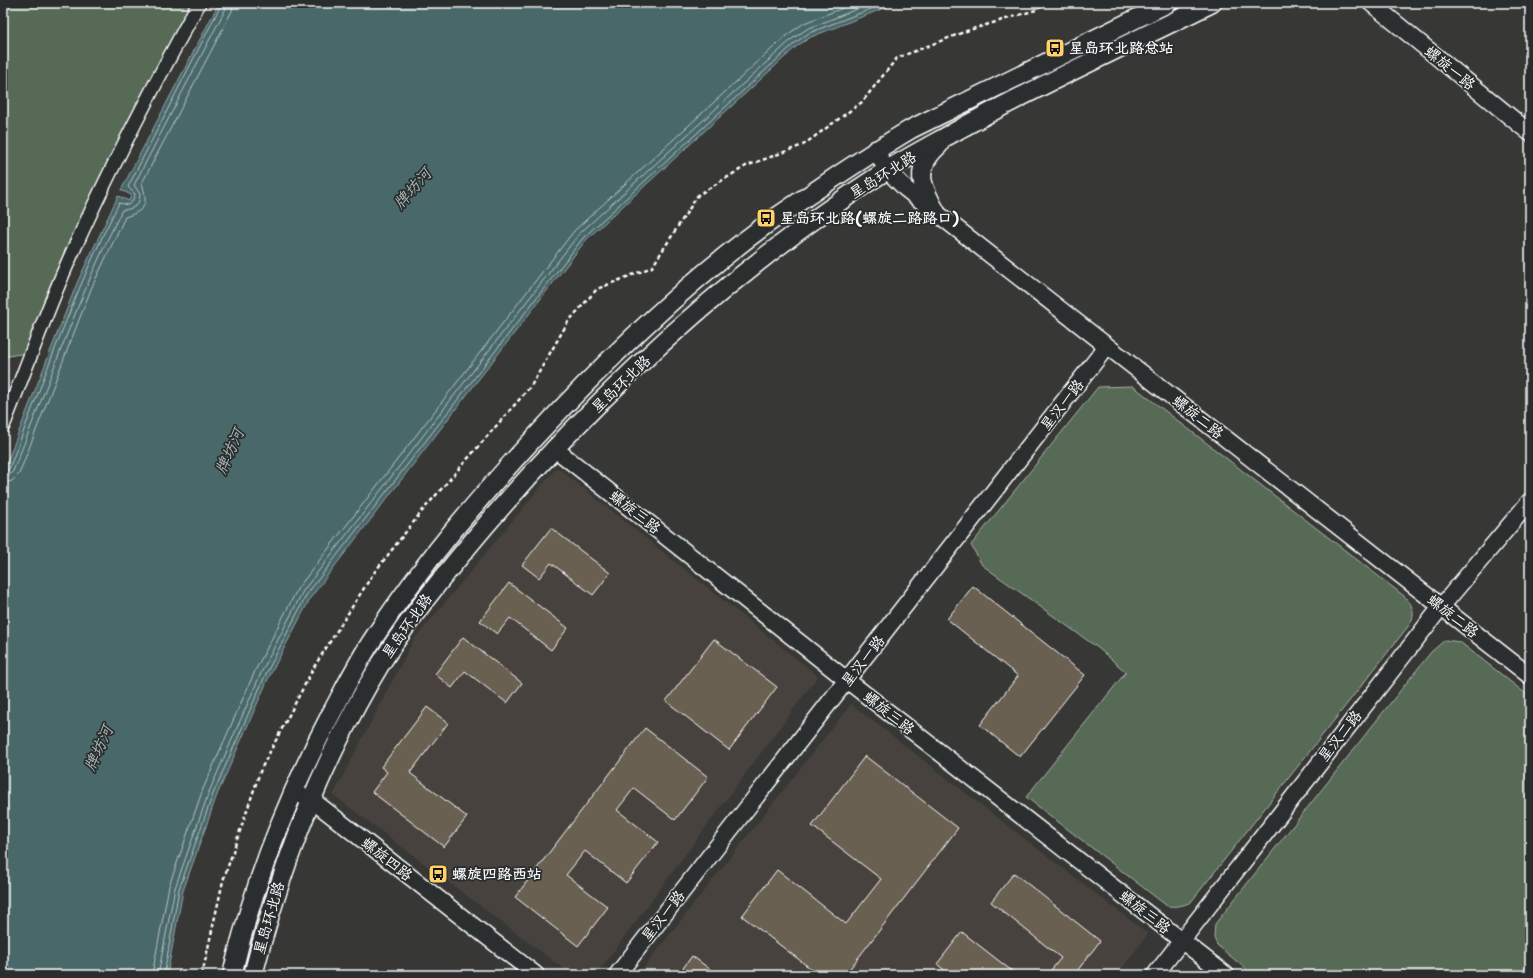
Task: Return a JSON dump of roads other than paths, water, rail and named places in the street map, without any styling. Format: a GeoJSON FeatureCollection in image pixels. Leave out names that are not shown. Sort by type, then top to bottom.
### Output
{"type":"FeatureCollection","features":[{"type":"Feature","properties":{"kind":"main road","name":"星岛环北路"},"geometry":{"type":"LineString","coordinates":[[232,975],[262,873],[293,792],[316,742],[351,675],[374,637],[450,533],[579,390],[620,348],[679,295],[771,221],[875,149],[911,129],[1168,3]]}},
{"type":"Feature","properties":{"kind":"main road","name":"星岛环北路"},"geometry":{"type":"LineString","coordinates":[[253,975],[284,867],[330,758],[368,684],[416,611],[478,535],[554,448],[684,324],[810,224],[887,170],[1001,107],[1212,3]]}},
{"type":"Feature","properties":{"kind":"main road"},"geometry":{"type":"LineString","coordinates":[[936,212],[924,190],[922,172],[924,163],[929,154],[952,134]]}},
{"type":"Feature","properties":{"kind":"street"},"geometry":{"type":"LineString","coordinates":[[3,426],[48,310],[79,237],[156,84],[199,3]]}},
{"type":"Feature","properties":{"kind":"street","name":"螺旋一路"},"geometry":{"type":"LineString","coordinates":[[1371,3],[1530,133]]}},
{"type":"Feature","properties":{"kind":"street","name":"螺旋二路"},"geometry":{"type":"LineString","coordinates":[[875,149],[887,170],[906,189],[1530,676]]}},
{"type":"Feature","properties":{"kind":"street","name":"星汉一路"},"geometry":{"type":"LineString","coordinates":[[617,975],[848,681],[1107,346]]}},
{"type":"Feature","properties":{"kind":"street","name":"螺旋三路"},"geometry":{"type":"LineString","coordinates":[[554,448],[848,681],[1226,975]]}},
{"type":"Feature","properties":{"kind":"street","name":"星汉二路"},"geometry":{"type":"LineString","coordinates":[[1155,975],[1441,607],[1530,501]]}},
{"type":"Feature","properties":{"kind":"street","name":"螺旋四路"},"geometry":{"type":"LineString","coordinates":[[293,792],[312,800],[536,975]]}},
{"type":"Feature","properties":{"kind":"water","name":"牌坊河"},"geometry":{"type":"Polygon","coordinates":[[[219,3],[897,3],[811,37],[797,46],[586,240],[311,597],[269,677],[217,795],[183,891],[167,975],[3,975],[3,472],[77,283],[118,196],[129,201],[131,195],[121,190],[219,3]]]}},
{"type":"Feature","properties":{"kind":"place","name":"星岛环北路总站"},"geometry":{"type":"Point","coordinates":[1055,48]}},
{"type":"Feature","properties":{"kind":"place","name":"星岛环北路(螺旋二路路口)"},"geometry":{"type":"Point","coordinates":[766,218]}},
{"type":"Feature","properties":{"kind":"place","name":"螺旋四路西站"},"geometry":{"type":"Point","coordinates":[438,874]}}]}
